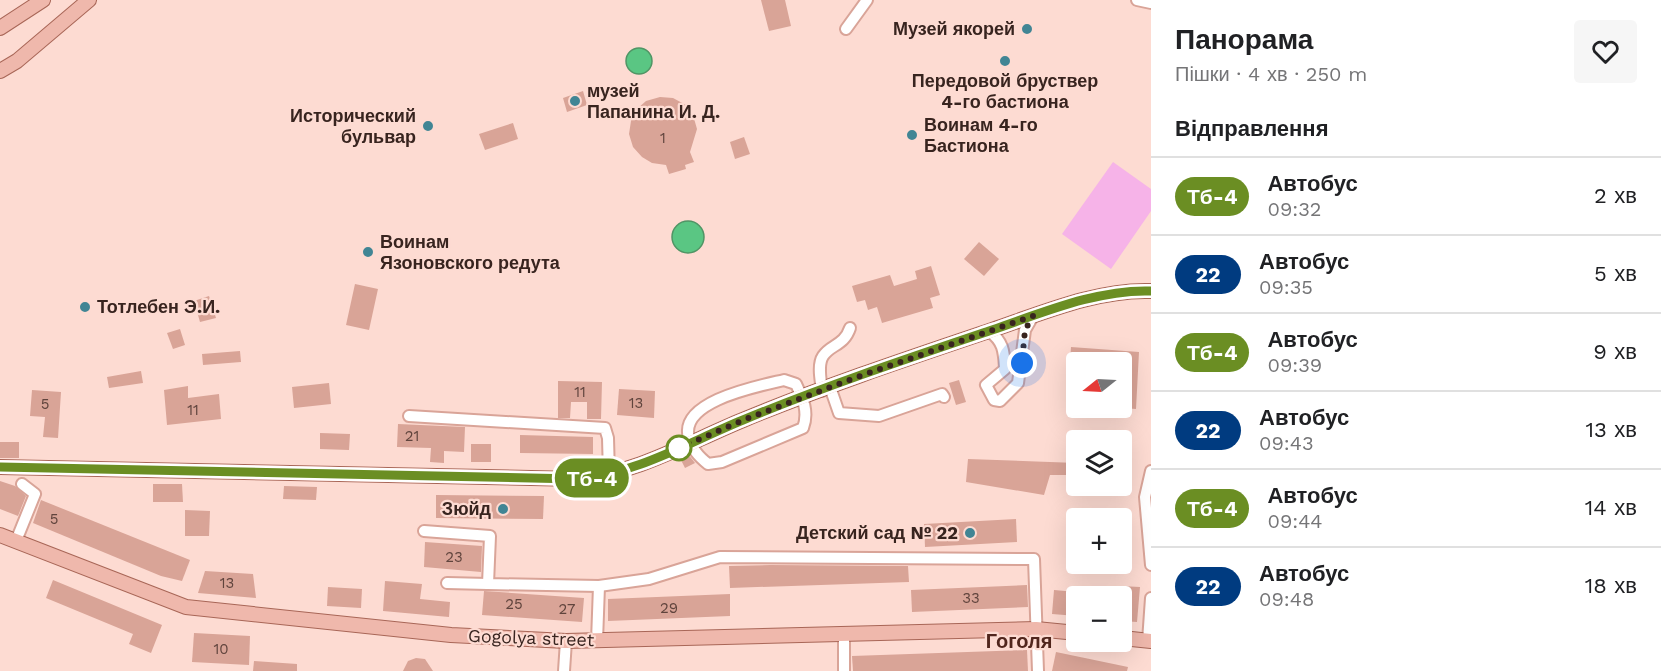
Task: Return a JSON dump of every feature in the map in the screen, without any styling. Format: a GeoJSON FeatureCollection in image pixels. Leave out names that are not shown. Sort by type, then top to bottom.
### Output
{"type":"FeatureCollection","features":[{"type":"Feature","properties":{"kind":"main road"},"geometry":{"type":"LineString","coordinates":[[0,28],[43,0]]}},
{"type":"Feature","properties":{"kind":"main road"},"geometry":{"type":"LineString","coordinates":[[0,71],[17,61],[89,0]]}},
{"type":"Feature","properties":{"kind":"main road"},"geometry":{"type":"LineString","coordinates":[[0,467],[577,479],[609,475],[826,389],[1033,316],[1128,290],[1151,291]]}},
{"type":"Feature","properties":{"kind":"main road","name":"Gogolya street"},"geometry":{"type":"LineString","coordinates":[[0,535],[186,607],[451,635],[566,641],[844,640],[1036,629],[1066,632]]}},
{"type":"Feature","properties":{"kind":"main road"},"geometry":{"type":"LineString","coordinates":[[1132,639],[1149,641]]}},
{"type":"Feature","properties":{"kind":"street"},"geometry":{"type":"LineString","coordinates":[[846,29],[867,0]]}},
{"type":"Feature","properties":{"kind":"street"},"geometry":{"type":"LineString","coordinates":[[1137,0],[1151,3]]}},
{"type":"Feature","properties":{"kind":"street"},"geometry":{"type":"LineString","coordinates":[[989,331],[999,338],[1003,346],[1005,369],[986,385],[994,400],[1000,401],[1018,383],[1025,330],[1033,316]]}},
{"type":"Feature","properties":{"kind":"street"},"geometry":{"type":"LineString","coordinates":[[850,328],[847,337],[823,356],[820,371],[826,389],[839,413],[879,416],[942,394],[944,397]]}},
{"type":"Feature","properties":{"kind":"street"},"geometry":{"type":"LineString","coordinates":[[784,380],[796,384],[803,398],[807,417],[803,428],[722,462],[708,464],[697,456],[691,442],[689,421],[694,413],[713,402],[784,380]]}},
{"type":"Feature","properties":{"kind":"street"},"geometry":{"type":"LineString","coordinates":[[409,416],[605,428],[608,438],[609,475]]}},
{"type":"Feature","properties":{"kind":"street"},"geometry":{"type":"LineString","coordinates":[[1151,471],[1145,497],[1151,565]]}},
{"type":"Feature","properties":{"kind":"street"},"geometry":{"type":"LineString","coordinates":[[16,541],[35,494],[22,484]]}},
{"type":"Feature","properties":{"kind":"street"},"geometry":{"type":"LineString","coordinates":[[424,531],[490,536],[488,584]]}},
{"type":"Feature","properties":{"kind":"street"},"geometry":{"type":"LineString","coordinates":[[447,582],[599,586],[649,579],[720,557],[1034,559],[1038,671]]}},
{"type":"Feature","properties":{"kind":"street"},"geometry":{"type":"LineString","coordinates":[[597,641],[599,586]]}},
{"type":"Feature","properties":{"kind":"street"},"geometry":{"type":"LineString","coordinates":[[1149,641],[1151,598]]}},
{"type":"Feature","properties":{"kind":"street"},"geometry":{"type":"LineString","coordinates":[[844,640],[844,671]]}},
{"type":"Feature","properties":{"kind":"street"},"geometry":{"type":"LineString","coordinates":[[564,671],[566,641]]}},
{"type":"Feature","properties":{"kind":"shaded area"},"geometry":{"type":"Polygon","coordinates":[[[639,48],[648,52],[652,61],[648,70],[639,74],[630,70],[626,61],[630,52],[639,48]]]}},
{"type":"Feature","properties":{"kind":"shaded area"},"geometry":{"type":"Polygon","coordinates":[[[1113,162],[1151,189],[1151,211],[1111,269],[1062,234],[1113,162]]]}},
{"type":"Feature","properties":{"kind":"shaded area"},"geometry":{"type":"Polygon","coordinates":[[[688,221],[699,226],[704,237],[699,248],[688,253],[677,248],[672,237],[677,226],[688,221]]]}},
{"type":"Feature","properties":{"kind":"building"},"geometry":{"type":"Polygon","coordinates":[[[761,0],[785,0],[791,26],[769,31],[761,0]]]}},
{"type":"Feature","properties":{"kind":"building","name":"музей Папанина И. Д."},"geometry":{"type":"Polygon","coordinates":[[[583,91],[587,105],[567,112],[563,98],[583,91]]]}},
{"type":"Feature","properties":{"kind":"building"},"geometry":{"type":"Polygon","coordinates":[[[660,97],[673,98],[686,105],[693,115],[697,129],[690,152],[694,162],[685,165],[686,169],[669,174],[666,165],[652,163],[642,157],[633,147],[629,134],[631,121],[637,109],[646,101],[660,97]]]}},
{"type":"Feature","properties":{"kind":"building"},"geometry":{"type":"Polygon","coordinates":[[[513,123],[518,139],[485,150],[479,134],[513,123]]]}},
{"type":"Feature","properties":{"kind":"building"},"geometry":{"type":"Polygon","coordinates":[[[744,137],[750,154],[735,159],[730,142],[744,137]]]}},
{"type":"Feature","properties":{"kind":"building"},"geometry":{"type":"Polygon","coordinates":[[[979,242],[999,259],[984,276],[964,259],[979,242]]]}},
{"type":"Feature","properties":{"kind":"building"},"geometry":{"type":"Polygon","coordinates":[[[931,266],[940,295],[930,298],[933,308],[882,323],[877,307],[868,310],[865,300],[857,302],[852,286],[890,275],[894,286],[917,279],[915,271],[931,266]]]}},
{"type":"Feature","properties":{"kind":"building"},"geometry":{"type":"Polygon","coordinates":[[[355,284],[378,289],[369,330],[346,325],[355,284]]]}},
{"type":"Feature","properties":{"kind":"building"},"geometry":{"type":"Polygon","coordinates":[[[209,296],[216,318],[200,322],[194,301],[209,296]]]}},
{"type":"Feature","properties":{"kind":"building"},"geometry":{"type":"Polygon","coordinates":[[[180,329],[185,345],[173,349],[167,333],[180,329]]]}},
{"type":"Feature","properties":{"kind":"building"},"geometry":{"type":"Polygon","coordinates":[[[1071,347],[1139,352],[1136,409],[1132,409],[1132,352],[1071,352],[1071,347]]]}},
{"type":"Feature","properties":{"kind":"building"},"geometry":{"type":"Polygon","coordinates":[[[240,351],[241,362],[203,365],[202,354],[240,351]]]}},
{"type":"Feature","properties":{"kind":"building"},"geometry":{"type":"Polygon","coordinates":[[[141,371],[143,383],[109,388],[107,377],[141,371]]]}},
{"type":"Feature","properties":{"kind":"building"},"geometry":{"type":"Polygon","coordinates":[[[959,380],[966,402],[956,405],[949,383],[959,380]]]}},
{"type":"Feature","properties":{"kind":"building"},"geometry":{"type":"Polygon","coordinates":[[[558,381],[602,382],[601,419],[587,419],[587,402],[571,402],[570,418],[558,418],[558,381]]]}},
{"type":"Feature","properties":{"kind":"building"},"geometry":{"type":"Polygon","coordinates":[[[329,383],[331,404],[294,408],[292,387],[329,383]]]}},
{"type":"Feature","properties":{"kind":"building"},"geometry":{"type":"Polygon","coordinates":[[[188,386],[188,398],[219,394],[221,419],[167,425],[164,390],[188,386]]]}},
{"type":"Feature","properties":{"kind":"building"},"geometry":{"type":"Polygon","coordinates":[[[619,389],[655,391],[654,418],[617,415],[619,389]]]}},
{"type":"Feature","properties":{"kind":"building"},"geometry":{"type":"Polygon","coordinates":[[[32,390],[61,392],[58,438],[43,437],[45,417],[30,416],[32,390]]]}},
{"type":"Feature","properties":{"kind":"building"},"geometry":{"type":"Polygon","coordinates":[[[398,424],[465,427],[464,452],[444,451],[444,463],[430,462],[431,448],[397,447],[398,424]]]}},
{"type":"Feature","properties":{"kind":"building"},"geometry":{"type":"Polygon","coordinates":[[[320,433],[350,434],[349,450],[320,449],[320,433]]]}},
{"type":"Feature","properties":{"kind":"building"},"geometry":{"type":"Polygon","coordinates":[[[520,435],[593,437],[593,454],[520,453],[520,435]]]}},
{"type":"Feature","properties":{"kind":"building"},"geometry":{"type":"Polygon","coordinates":[[[0,442],[19,442],[19,458],[0,458],[0,442]]]}},
{"type":"Feature","properties":{"kind":"building"},"geometry":{"type":"Polygon","coordinates":[[[471,444],[491,444],[491,462],[471,462],[471,444]]]}},
{"type":"Feature","properties":{"kind":"building"},"geometry":{"type":"Polygon","coordinates":[[[688,454],[695,463],[685,468],[680,458],[688,454]]]}},
{"type":"Feature","properties":{"kind":"building"},"geometry":{"type":"Polygon","coordinates":[[[968,459],[1066,463],[1066,475],[1050,475],[1044,495],[966,482],[968,459]]]}},
{"type":"Feature","properties":{"kind":"building"},"geometry":{"type":"Polygon","coordinates":[[[0,481],[15,486],[26,496],[18,516],[0,509],[0,481]]]}},
{"type":"Feature","properties":{"kind":"building"},"geometry":{"type":"Polygon","coordinates":[[[153,484],[182,484],[183,502],[153,502],[153,484]]]}},
{"type":"Feature","properties":{"kind":"building"},"geometry":{"type":"Polygon","coordinates":[[[284,486],[317,487],[316,500],[283,499],[284,486]]]}},
{"type":"Feature","properties":{"kind":"building"},"geometry":{"type":"Polygon","coordinates":[[[436,495],[544,496],[543,519],[436,518],[436,495]]]}},
{"type":"Feature","properties":{"kind":"building"},"geometry":{"type":"Polygon","coordinates":[[[41,500],[190,560],[182,581],[161,576],[33,523],[41,500]]]}},
{"type":"Feature","properties":{"kind":"building"},"geometry":{"type":"Polygon","coordinates":[[[185,510],[210,511],[209,536],[185,536],[185,510]]]}},
{"type":"Feature","properties":{"kind":"building"},"geometry":{"type":"Polygon","coordinates":[[[1016,519],[1017,542],[925,547],[924,524],[1016,519]]]}},
{"type":"Feature","properties":{"kind":"building"},"geometry":{"type":"Polygon","coordinates":[[[425,542],[482,546],[481,572],[424,567],[425,542]]]}},
{"type":"Feature","properties":{"kind":"building"},"geometry":{"type":"Polygon","coordinates":[[[729,566],[908,566],[909,582],[730,588],[729,566]]]}},
{"type":"Feature","properties":{"kind":"building"},"geometry":{"type":"Polygon","coordinates":[[[205,571],[253,574],[256,598],[198,593],[205,571]]]}},
{"type":"Feature","properties":{"kind":"building"},"geometry":{"type":"Polygon","coordinates":[[[53,580],[162,625],[151,653],[129,644],[133,634],[46,598],[53,580]]]}},
{"type":"Feature","properties":{"kind":"building"},"geometry":{"type":"Polygon","coordinates":[[[385,581],[422,584],[420,599],[450,602],[449,617],[383,611],[385,581]]]}},
{"type":"Feature","properties":{"kind":"building"},"geometry":{"type":"Polygon","coordinates":[[[1027,585],[1028,607],[912,612],[911,590],[1027,585]]]}},
{"type":"Feature","properties":{"kind":"building"},"geometry":{"type":"Polygon","coordinates":[[[328,587],[362,589],[361,608],[327,606],[328,587]]]}},
{"type":"Feature","properties":{"kind":"building"},"geometry":{"type":"Polygon","coordinates":[[[1132,587],[1140,587],[1137,622],[1132,622],[1132,587]]]}},
{"type":"Feature","properties":{"kind":"building"},"geometry":{"type":"Polygon","coordinates":[[[1054,590],[1066,591],[1066,615],[1052,614],[1054,590]]]}},
{"type":"Feature","properties":{"kind":"building"},"geometry":{"type":"Polygon","coordinates":[[[484,591],[584,598],[582,622],[482,615],[484,591]]]}},
{"type":"Feature","properties":{"kind":"building"},"geometry":{"type":"Polygon","coordinates":[[[730,594],[730,616],[608,621],[608,599],[730,594]]]}},
{"type":"Feature","properties":{"kind":"building"},"geometry":{"type":"Polygon","coordinates":[[[194,633],[250,636],[249,665],[192,662],[194,633]]]}},
{"type":"Feature","properties":{"kind":"building"},"geometry":{"type":"Polygon","coordinates":[[[1027,650],[1028,671],[853,671],[852,656],[1027,650]]]}},
{"type":"Feature","properties":{"kind":"building"},"geometry":{"type":"Polygon","coordinates":[[[1056,652],[1128,667],[1127,671],[1052,671],[1056,652]]]}},
{"type":"Feature","properties":{"kind":"building"},"geometry":{"type":"Polygon","coordinates":[[[416,658],[425,659],[433,671],[403,671],[408,661],[416,658]]]}},
{"type":"Feature","properties":{"kind":"building"},"geometry":{"type":"Polygon","coordinates":[[[254,661],[297,664],[297,671],[253,671],[254,661]]]}},
{"type":"Feature","properties":{"kind":"bus line","name":"Тб-4"},"geometry":{"type":"LineString","coordinates":[[0,467],[577,479],[601,477],[627,470],[746,419],[940,346],[1053,310],[1128,290],[1151,291]]}},
{"type":"Feature","properties":{"kind":"place","name":"Музей якорей"},"geometry":{"type":"Point","coordinates":[1027,29]}},
{"type":"Feature","properties":{"kind":"place","name":"Передовой бруствер 4-го бастиона"},"geometry":{"type":"Point","coordinates":[1005,61]}},
{"type":"Feature","properties":{"kind":"place","name":"музей Папанина И. Д."},"geometry":{"type":"Point","coordinates":[575,101]}},
{"type":"Feature","properties":{"kind":"place","name":"Исторический бульвар"},"geometry":{"type":"Point","coordinates":[428,126]}},
{"type":"Feature","properties":{"kind":"place","name":"Воинам 4-го Бастиона"},"geometry":{"type":"Point","coordinates":[912,135]}},
{"type":"Feature","properties":{"kind":"place","name":"Воинам Язоновского редута"},"geometry":{"type":"Point","coordinates":[368,252]}},
{"type":"Feature","properties":{"kind":"place","name":"Тотлебен Э.И."},"geometry":{"type":"Point","coordinates":[85,307]}},
{"type":"Feature","properties":{"kind":"place","name":"Зюйд"},"geometry":{"type":"Point","coordinates":[503,509]}},
{"type":"Feature","properties":{"kind":"place","name":"Детский сад № 22"},"geometry":{"type":"Point","coordinates":[970,533]}},
{"type":"Feature","properties":{"kind":"district","name":"Гоголя"},"geometry":{"type":"Point","coordinates":[1019,641]}},
{"type":"Feature","properties":{"kind":"route"},"geometry":{"type":"LineString","coordinates":[[679,448],[746,419],[940,346],[1033,316],[1025,330],[1022,363]]}}]}
